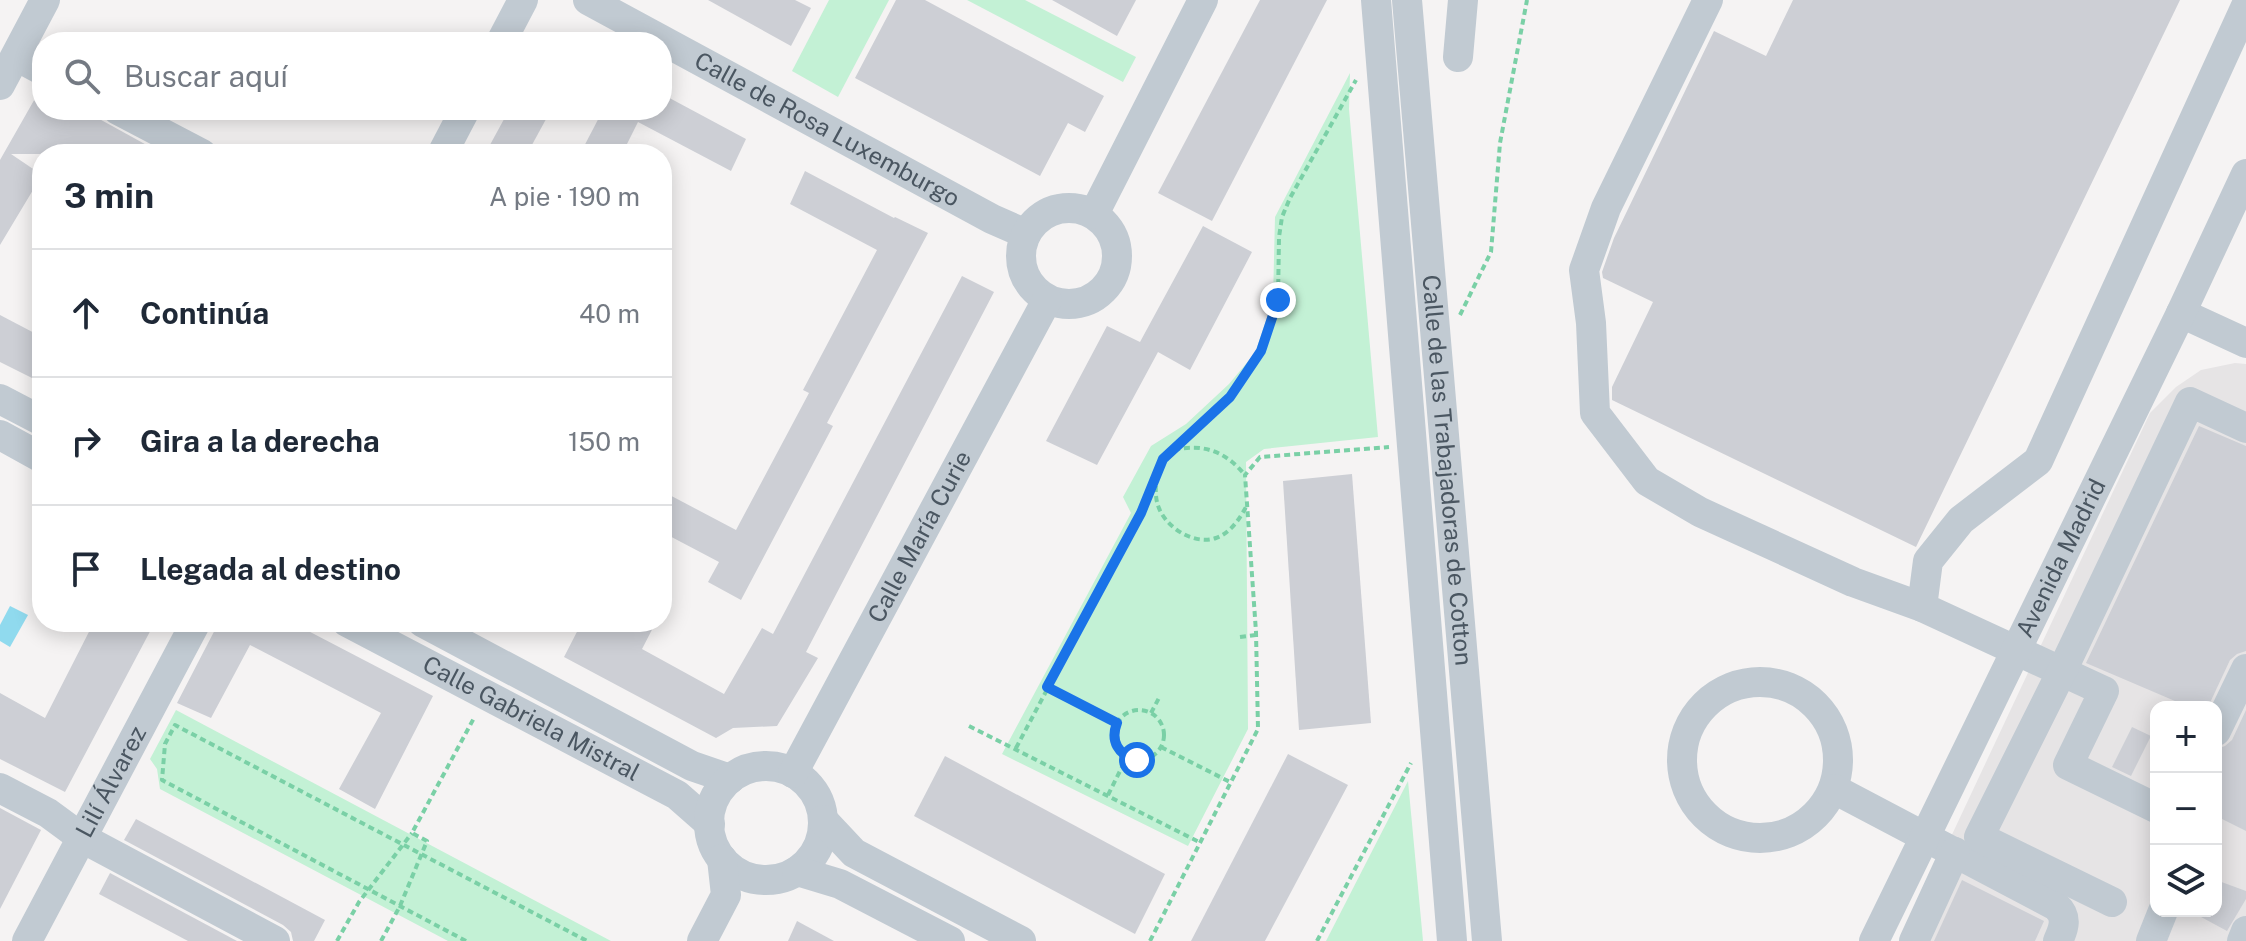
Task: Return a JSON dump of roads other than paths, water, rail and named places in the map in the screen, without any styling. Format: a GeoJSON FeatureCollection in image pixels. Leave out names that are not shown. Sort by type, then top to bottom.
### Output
{"type":"FeatureCollection","features":[{"type":"Feature","properties":{"kind":"street"},"geometry":{"type":"LineString","coordinates":[[37,32],[45,0]]}},
{"type":"Feature","properties":{"kind":"street"},"geometry":{"type":"LineString","coordinates":[[506,32],[523,0]]}},
{"type":"Feature","properties":{"kind":"street","name":"Calle de Rosa Luxemburgo"},"geometry":{"type":"LineString","coordinates":[[588,0],[647,32]]}},
{"type":"Feature","properties":{"kind":"street"},"geometry":{"type":"LineString","coordinates":[[1094,214],[1203,0]]}},
{"type":"Feature","properties":{"kind":"street","name":"Calle de las Trabajadoras de Cotton"},"geometry":{"type":"LineString","coordinates":[[1376,0],[1452,941]]}},
{"type":"Feature","properties":{"kind":"street","name":"Calle de las Trabajadoras de Cotton"},"geometry":{"type":"LineString","coordinates":[[1407,0],[1487,941]]}},
{"type":"Feature","properties":{"kind":"street"},"geometry":{"type":"LineString","coordinates":[[1458,57],[1463,0]]}},
{"type":"Feature","properties":{"kind":"street"},"geometry":{"type":"LineString","coordinates":[[1708,0],[1606,208],[1584,270],[1591,323],[1595,413],[1647,481],[1700,512],[1853,582],[1922,607],[2104,691],[2068,765],[2150,805]]}},
{"type":"Feature","properties":{"kind":"street"},"geometry":{"type":"LineString","coordinates":[[1922,607],[1928,561],[1961,520],[2038,461],[2246,6]]}},
{"type":"Feature","properties":{"kind":"street","name":"Calle de Rosa Luxemburgo"},"geometry":{"type":"LineString","coordinates":[[672,46],[992,219],[1026,234]]}},
{"type":"Feature","properties":{"kind":"street"},"geometry":{"type":"LineString","coordinates":[[0,85],[29,63]]}},
{"type":"Feature","properties":{"kind":"street"},"geometry":{"type":"LineString","coordinates":[[137,120],[183,144]]}},
{"type":"Feature","properties":{"kind":"street"},"geometry":{"type":"LineString","coordinates":[[447,144],[460,120]]}},
{"type":"Feature","properties":{"kind":"street","name":"Avenida Madrid"},"geometry":{"type":"LineString","coordinates":[[1874,941],[2246,174]]}},
{"type":"Feature","properties":{"kind":"street"},"geometry":{"type":"LineString","coordinates":[[1078,208],[1094,214],[1109,229],[1116,244],[1117,260],[1113,276],[1100,293],[1085,302],[1069,304],[1047,300],[1031,286],[1022,268],[1021,250],[1026,234],[1035,221],[1049,212],[1078,208]]}},
{"type":"Feature","properties":{"kind":"street","name":"Calle María Curie"},"geometry":{"type":"LineString","coordinates":[[793,773],[1047,300]]}},
{"type":"Feature","properties":{"kind":"street"},"geometry":{"type":"LineString","coordinates":[[2181,313],[2246,343]]}},
{"type":"Feature","properties":{"kind":"street"},"geometry":{"type":"LineString","coordinates":[[0,399],[32,416]]}},
{"type":"Feature","properties":{"kind":"street"},"geometry":{"type":"LineString","coordinates":[[2112,902],[1979,837],[2190,402],[2246,428]]}},
{"type":"Feature","properties":{"kind":"street"},"geometry":{"type":"LineString","coordinates":[[0,435],[32,453]]}},
{"type":"Feature","properties":{"kind":"street","name":"Lilí Álvarez"},"geometry":{"type":"LineString","coordinates":[[27,941],[191,632]]}},
{"type":"Feature","properties":{"kind":"street","name":"Calle Gabriela Mistral"},"geometry":{"type":"LineString","coordinates":[[366,632],[677,795],[710,824]]}},
{"type":"Feature","properties":{"kind":"street","name":"Calle Gabriela Mistral"},"geometry":{"type":"LineString","coordinates":[[441,632],[692,766],[730,779]]}},
{"type":"Feature","properties":{"kind":"street"},"geometry":{"type":"LineString","coordinates":[[2222,719],[2246,669]]}},
{"type":"Feature","properties":{"kind":"street"},"geometry":{"type":"LineString","coordinates":[[1747,682],[1788,686],[1821,710],[1839,748],[1834,789],[1810,822],[1772,839],[1731,835],[1698,811],[1692,798],[1681,773],[1685,732],[1709,698],[1747,682]]}},
{"type":"Feature","properties":{"kind":"street"},"geometry":{"type":"LineString","coordinates":[[760,766],[780,767],[793,773],[809,785],[817,796],[823,833],[816,851],[797,871],[779,878],[757,879],[737,872],[722,859],[713,844],[710,824],[712,805],[718,792],[730,779],[760,766]]}},
{"type":"Feature","properties":{"kind":"street"},"geometry":{"type":"LineString","coordinates":[[0,788],[48,813],[82,838],[275,941]]}},
{"type":"Feature","properties":{"kind":"street"},"geometry":{"type":"LineString","coordinates":[[1834,789],[2061,911],[2065,928],[2058,941]]}},
{"type":"Feature","properties":{"kind":"street"},"geometry":{"type":"LineString","coordinates":[[823,820],[854,853],[1021,941]]}},
{"type":"Feature","properties":{"kind":"street"},"geometry":{"type":"LineString","coordinates":[[1914,941],[1955,852]]}},
{"type":"Feature","properties":{"kind":"street"},"geometry":{"type":"LineString","coordinates":[[702,941],[726,895],[722,859]]}},
{"type":"Feature","properties":{"kind":"street"},"geometry":{"type":"LineString","coordinates":[[797,871],[840,884],[950,941]]}},
{"type":"Feature","properties":{"kind":"street"},"geometry":{"type":"LineString","coordinates":[[726,895],[757,879]]}},
{"type":"Feature","properties":{"kind":"street"},"geometry":{"type":"LineString","coordinates":[[2151,941],[2161,917]]}},
{"type":"Feature","properties":{"kind":"street"},"geometry":{"type":"LineString","coordinates":[[2242,941],[2246,931]]}},
{"type":"Feature","properties":{"kind":"water"},"geometry":{"type":"Polygon","coordinates":[[[10,606],[28,615],[10,647],[0,641],[0,625],[10,606]]]}}]}
